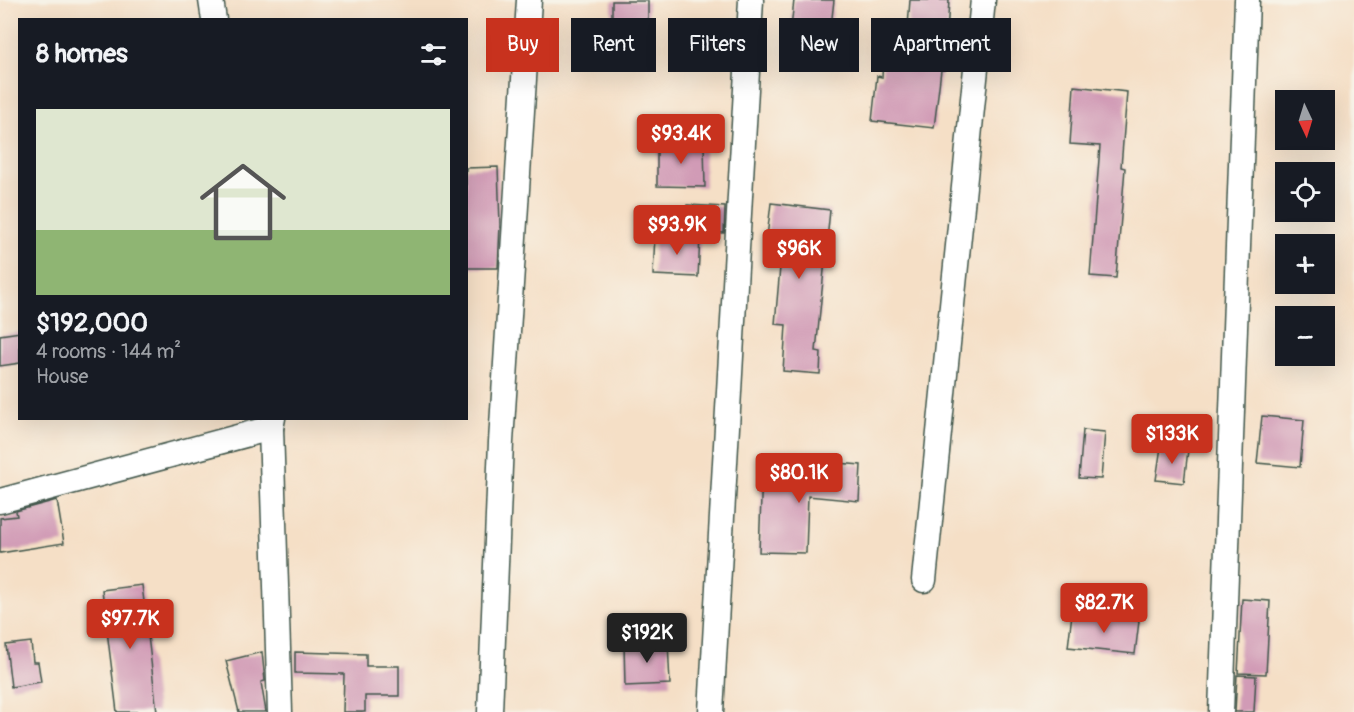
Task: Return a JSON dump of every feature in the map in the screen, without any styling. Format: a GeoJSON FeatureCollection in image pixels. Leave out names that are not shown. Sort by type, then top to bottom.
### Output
{"type":"FeatureCollection","features":[{"type":"Feature","properties":{"kind":"street"},"geometry":{"type":"LineString","coordinates":[[212,0],[214,18]]}},
{"type":"Feature","properties":{"kind":"street"},"geometry":{"type":"LineString","coordinates":[[490,712],[501,442],[529,0]]}},
{"type":"Feature","properties":{"kind":"street"},"geometry":{"type":"LineString","coordinates":[[711,712],[751,0]]}},
{"type":"Feature","properties":{"kind":"street"},"geometry":{"type":"LineString","coordinates":[[924,580],[983,0]]}},
{"type":"Feature","properties":{"kind":"street"},"geometry":{"type":"LineString","coordinates":[[1221,712],[1247,0]]}},
{"type":"Feature","properties":{"kind":"street"},"geometry":{"type":"LineString","coordinates":[[0,501],[272,423],[280,712]]}},
{"type":"Feature","properties":{"kind":"building"},"geometry":{"type":"Polygon","coordinates":[[[794,0],[834,0],[832,18],[792,18],[794,0]]]}},
{"type":"Feature","properties":{"kind":"building"},"geometry":{"type":"Polygon","coordinates":[[[910,0],[949,0],[948,18],[909,18],[910,0]]]}},
{"type":"Feature","properties":{"kind":"building"},"geometry":{"type":"Polygon","coordinates":[[[612,1],[648,1],[648,18],[612,18],[612,1]]]}},
{"type":"Feature","properties":{"kind":"building"},"geometry":{"type":"Polygon","coordinates":[[[882,72],[941,72],[934,128],[872,121],[877,76],[882,77],[882,72]]]}},
{"type":"Feature","properties":{"kind":"building"},"geometry":{"type":"Polygon","coordinates":[[[1074,86],[1127,92],[1121,167],[1125,168],[1116,278],[1090,276],[1100,146],[1070,144],[1074,86]]]}},
{"type":"Feature","properties":{"kind":"building"},"geometry":{"type":"Polygon","coordinates":[[[657,144],[704,144],[705,187],[657,186],[657,144]]]}},
{"type":"Feature","properties":{"kind":"building"},"geometry":{"type":"Polygon","coordinates":[[[498,167],[500,225],[498,268],[468,268],[468,168],[498,167]]]}},
{"type":"Feature","properties":{"kind":"building"},"geometry":{"type":"Polygon","coordinates":[[[771,203],[830,210],[816,351],[821,352],[820,374],[783,371],[786,325],[775,324],[781,256],[765,254],[771,203]]]}},
{"type":"Feature","properties":{"kind":"building"},"geometry":{"type":"Polygon","coordinates":[[[687,205],[725,207],[724,233],[686,231],[687,205]]]}},
{"type":"Feature","properties":{"kind":"building"},"geometry":{"type":"Polygon","coordinates":[[[655,235],[700,237],[698,277],[653,275],[655,235]]]}},
{"type":"Feature","properties":{"kind":"building"},"geometry":{"type":"Polygon","coordinates":[[[18,332],[18,363],[0,366],[0,335],[18,332]]]}},
{"type":"Feature","properties":{"kind":"building"},"geometry":{"type":"Polygon","coordinates":[[[1262,416],[1304,420],[1300,467],[1257,463],[1262,416]]]}},
{"type":"Feature","properties":{"kind":"building"},"geometry":{"type":"Polygon","coordinates":[[[1083,430],[1105,432],[1101,479],[1079,478],[1083,430]]]}},
{"type":"Feature","properties":{"kind":"building"},"geometry":{"type":"Polygon","coordinates":[[[1161,447],[1188,450],[1184,483],[1156,480],[1161,447]]]}},
{"type":"Feature","properties":{"kind":"building"},"geometry":{"type":"Polygon","coordinates":[[[838,463],[861,465],[859,501],[808,496],[806,553],[759,552],[762,471],[837,474],[838,463]]]}},
{"type":"Feature","properties":{"kind":"building"},"geometry":{"type":"Polygon","coordinates":[[[57,500],[64,543],[0,553],[0,518],[17,516],[16,511],[57,500]]]}},
{"type":"Feature","properties":{"kind":"building"},"geometry":{"type":"Polygon","coordinates":[[[142,585],[157,712],[117,712],[102,590],[142,585]]]}},
{"type":"Feature","properties":{"kind":"building"},"geometry":{"type":"Polygon","coordinates":[[[1242,599],[1270,601],[1266,674],[1238,673],[1242,599]]]}},
{"type":"Feature","properties":{"kind":"building"},"geometry":{"type":"Polygon","coordinates":[[[1072,614],[1139,621],[1135,654],[1068,647],[1072,614]]]}},
{"type":"Feature","properties":{"kind":"building"},"geometry":{"type":"Polygon","coordinates":[[[31,642],[33,662],[38,662],[41,682],[11,687],[6,645],[31,642]]]}},
{"type":"Feature","properties":{"kind":"building"},"geometry":{"type":"Polygon","coordinates":[[[668,642],[670,684],[625,686],[624,643],[668,642]]]}},
{"type":"Feature","properties":{"kind":"building"},"geometry":{"type":"Polygon","coordinates":[[[262,652],[265,681],[261,682],[266,712],[239,712],[226,661],[262,652]]]}},
{"type":"Feature","properties":{"kind":"building"},"geometry":{"type":"Polygon","coordinates":[[[295,652],[366,654],[366,666],[399,666],[399,696],[365,696],[365,712],[343,712],[344,674],[295,673],[295,652]]]}},
{"type":"Feature","properties":{"kind":"building"},"geometry":{"type":"Polygon","coordinates":[[[1237,675],[1256,676],[1254,712],[1235,712],[1237,675]]]}}]}
